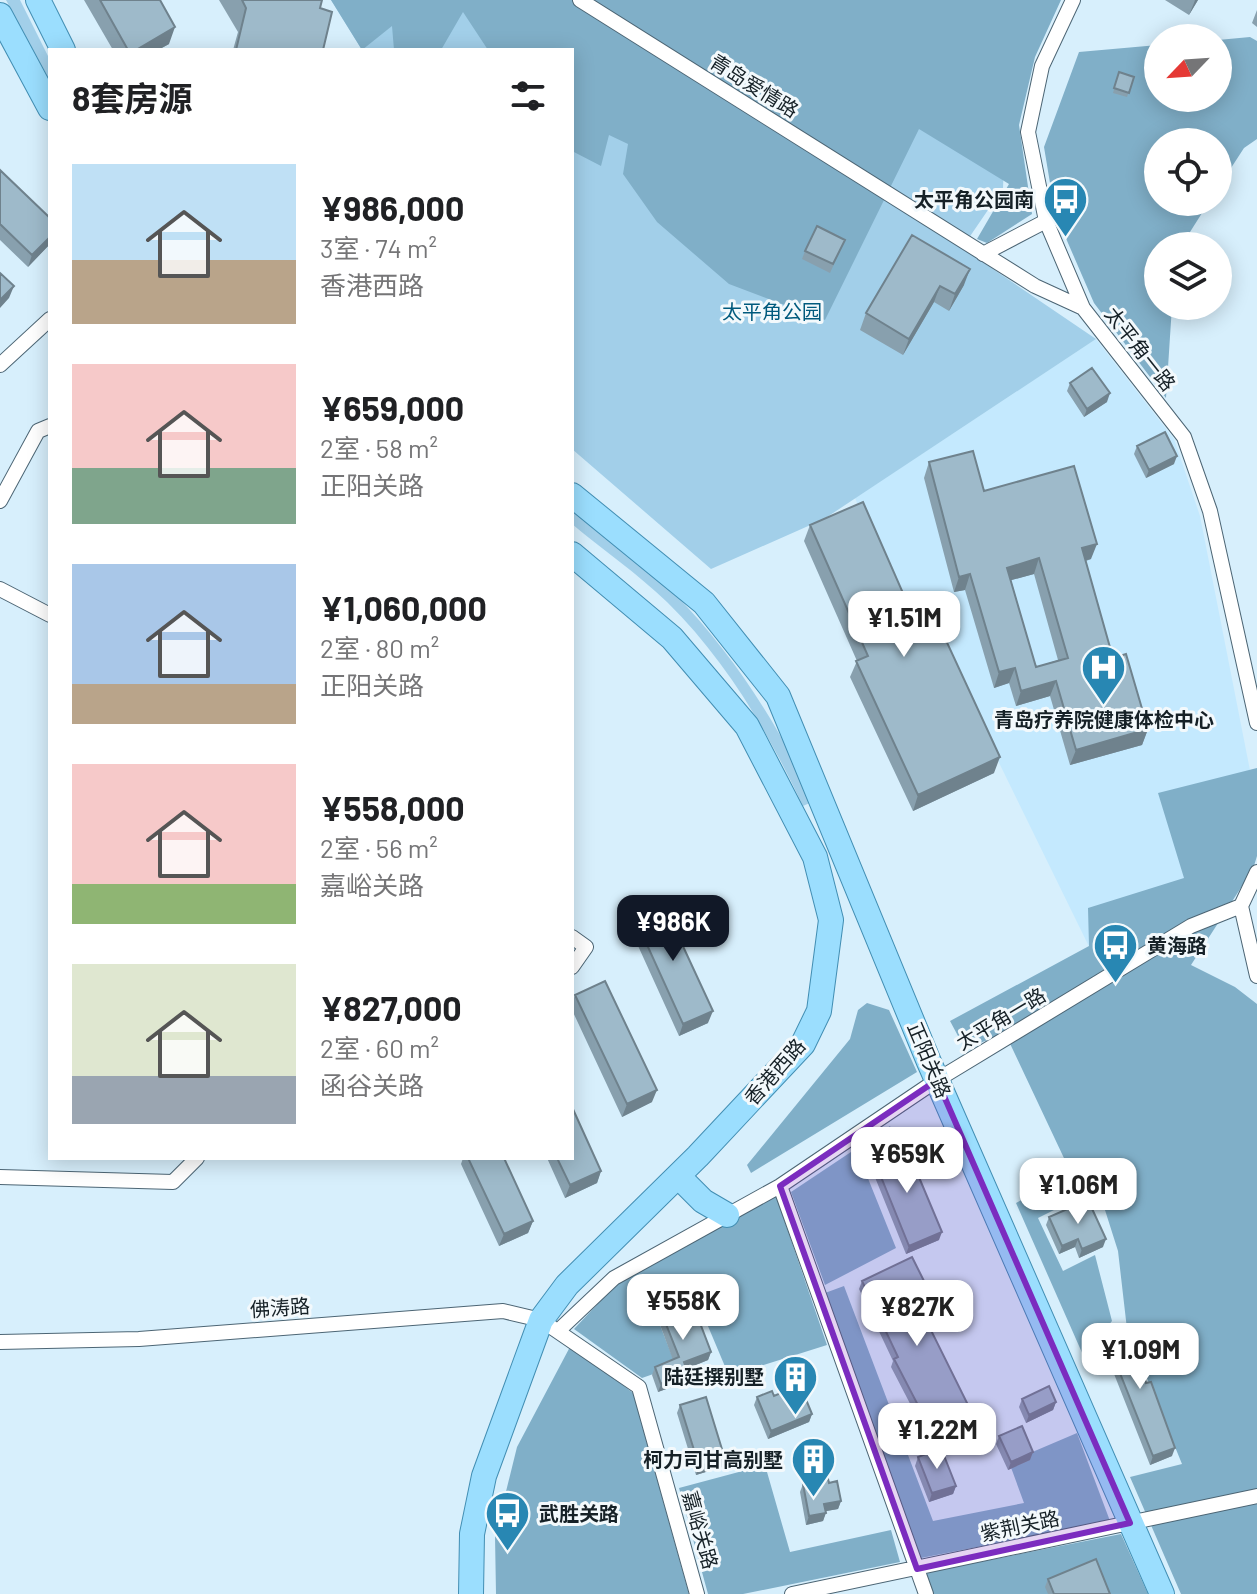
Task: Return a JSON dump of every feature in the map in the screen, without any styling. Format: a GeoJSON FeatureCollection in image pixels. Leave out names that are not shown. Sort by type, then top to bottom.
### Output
{"type":"FeatureCollection","features":[{"type":"Feature","properties":{"kind":"main road"},"geometry":{"type":"LineString","coordinates":[[38,0],[62,48]]}},
{"type":"Feature","properties":{"kind":"main road"},"geometry":{"type":"LineString","coordinates":[[0,15],[48,104]]}},
{"type":"Feature","properties":{"kind":"main road","name":"正阳关路"},"geometry":{"type":"LineString","coordinates":[[574,497],[704,603],[778,696],[937,1080],[1162,1594]]}},
{"type":"Feature","properties":{"kind":"main road","name":"香港西路"},"geometry":{"type":"LineString","coordinates":[[471,1594],[472,1534],[484,1476],[567,1285],[678,1176],[803,1044],[819,1011],[831,920],[815,857],[747,726],[672,638],[574,556]]}},
{"type":"Feature","properties":{"kind":"main road"},"geometry":{"type":"LineString","coordinates":[[678,1176],[703,1201],[727,1215]]}},
{"type":"Feature","properties":{"kind":"street","name":"青岛爱情路"},"geometry":{"type":"LineString","coordinates":[[580,0],[1035,286],[1083,308]]}},
{"type":"Feature","properties":{"kind":"street","name":"太平角一路"},"geometry":{"type":"LineString","coordinates":[[1073,0],[1042,66],[1028,132],[1046,221],[1083,308],[1184,437],[1210,511],[1257,723]]}},
{"type":"Feature","properties":{"kind":"street"},"geometry":{"type":"LineString","coordinates":[[983,254],[1022,237],[1046,221]]}},
{"type":"Feature","properties":{"kind":"street"},"geometry":{"type":"LineString","coordinates":[[0,365],[48,321]]}},
{"type":"Feature","properties":{"kind":"street"},"geometry":{"type":"LineString","coordinates":[[0,501],[38,431],[48,427]]}},
{"type":"Feature","properties":{"kind":"street"},"geometry":{"type":"LineString","coordinates":[[0,589],[48,614]]}},
{"type":"Feature","properties":{"kind":"street"},"geometry":{"type":"LineString","coordinates":[[1257,872],[1241,906],[1257,976]]}},
{"type":"Feature","properties":{"kind":"street","name":"太平角一路"},"geometry":{"type":"LineString","coordinates":[[550,1325],[614,1278],[780,1186],[937,1080],[1191,926],[1241,906]]}},
{"type":"Feature","properties":{"kind":"street"},"geometry":{"type":"LineString","coordinates":[[574,938],[586,947],[574,964]]}},
{"type":"Feature","properties":{"kind":"street"},"geometry":{"type":"LineString","coordinates":[[0,1177],[173,1182],[195,1160]]}},
{"type":"Feature","properties":{"kind":"street"},"geometry":{"type":"LineString","coordinates":[[780,1186],[926,1594]]}},
{"type":"Feature","properties":{"kind":"street","name":"佛涛路"},"geometry":{"type":"LineString","coordinates":[[0,1342],[139,1339],[503,1311],[550,1325]]}},
{"type":"Feature","properties":{"kind":"street","name":"嘉峪关路"},"geometry":{"type":"LineString","coordinates":[[550,1325],[639,1387],[697,1594]]}},
{"type":"Feature","properties":{"kind":"street","name":"紫荆关路"},"geometry":{"type":"LineString","coordinates":[[792,1594],[1257,1496]]}},
{"type":"Feature","properties":{"kind":"highlighted area"},"geometry":{"type":"Polygon","coordinates":[[[937,1080],[1130,1523],[917,1569],[780,1186],[937,1080]]]}},
{"type":"Feature","properties":{"kind":"shaded area"},"geometry":{"type":"Polygon","coordinates":[[[331,0],[1061,0],[1035,57],[1019,125],[1032,214],[987,243],[977,239],[1009,184],[919,129],[825,320],[729,284],[657,222],[623,174],[628,144],[609,135],[601,166],[574,152],[574,48],[487,48],[463,12],[442,48],[394,48],[392,26],[361,48],[331,0]]]}},
{"type":"Feature","properties":{"kind":"shaded area"},"geometry":{"type":"Polygon","coordinates":[[[1250,37],[1257,41],[1257,139],[1244,148],[1232,166],[1232,128],[1144,128],[1144,216],[1200,216],[1190,232],[1144,232],[1144,320],[1171,320],[1166,398],[1094,303],[1055,213],[1044,147],[1079,52],[1144,46],[1144,112],[1232,112],[1232,39],[1250,37]]]}},
{"type":"Feature","properties":{"kind":"shaded area","name":"青岛疗养院健康体检中心"},"geometry":{"type":"Polygon","coordinates":[[[1096,339],[1174,439],[1200,516],[1257,806],[1100,969],[936,634],[916,641],[855,498],[1096,339]]]}},
{"type":"Feature","properties":{"kind":"shaded area"},"geometry":{"type":"Polygon","coordinates":[[[1257,768],[1257,856],[1253,869],[1191,965],[1235,987],[1257,1004],[1257,1594],[1181,1594],[1130,1477],[1182,1464],[1127,1329],[1118,1251],[1098,1188],[1038,1218],[1063,1271],[1095,1255],[1112,1321],[1083,1355],[1016,1203],[1071,1173],[1005,1033],[965,1049],[950,1021],[1089,946],[1088,908],[1184,878],[1158,793],[1257,768]]]}},
{"type":"Feature","properties":{"kind":"shaded area"},"geometry":{"type":"Polygon","coordinates":[[[867,1003],[889,1010],[917,1072],[751,1173],[747,1165],[850,1039],[858,1010],[867,1003]]]}},
{"type":"Feature","properties":{"kind":"shaded area"},"geometry":{"type":"Polygon","coordinates":[[[890,1126],[900,1149],[863,1166],[896,1248],[825,1285],[791,1192],[890,1126]]]}},
{"type":"Feature","properties":{"kind":"shaded area"},"geometry":{"type":"Polygon","coordinates":[[[776,1196],[827,1345],[729,1376],[697,1300],[656,1315],[676,1366],[642,1378],[574,1329],[624,1276],[776,1196]]]}},
{"type":"Feature","properties":{"kind":"shaded area"},"geometry":{"type":"Polygon","coordinates":[[[844,1286],[933,1521],[1024,1503],[1009,1462],[1077,1433],[1110,1521],[921,1558],[825,1293],[844,1286]]]}},
{"type":"Feature","properties":{"kind":"shaded area"},"geometry":{"type":"Polygon","coordinates":[[[571,1345],[633,1393],[689,1594],[496,1594],[495,1536],[517,1447],[571,1345]]]}},
{"type":"Feature","properties":{"kind":"shaded area"},"geometry":{"type":"Polygon","coordinates":[[[765,1465],[790,1552],[891,1530],[900,1562],[743,1594],[708,1594],[679,1488],[765,1465]]]}},
{"type":"Feature","properties":{"kind":"shaded area"},"geometry":{"type":"Polygon","coordinates":[[[1121,1534],[1148,1594],[932,1594],[924,1573],[1121,1534]]]}},
{"type":"Feature","properties":{"kind":"green space"},"geometry":{"type":"Polygon","coordinates":[[[6,0],[20,0],[48,56],[48,77],[6,0]]]}},
{"type":"Feature","properties":{"kind":"green space","name":"太平角公园"},"geometry":{"type":"Polygon","coordinates":[[[331,0],[1053,0],[1006,112],[1003,188],[962,248],[1096,339],[824,519],[711,569],[574,451],[574,48],[361,48],[331,0]]]}},
{"type":"Feature","properties":{"kind":"green space"},"geometry":{"type":"Polygon","coordinates":[[[574,510],[663,582],[717,641],[770,718],[814,801],[803,806],[760,724],[708,648],[667,602],[574,526],[574,510]]]}},
{"type":"Feature","properties":{"kind":"building"},"geometry":{"type":"Polygon","coordinates":[[[100,0],[160,0],[175,27],[139,48],[127,48],[100,0]]]}},
{"type":"Feature","properties":{"kind":"building"},"geometry":{"type":"Polygon","coordinates":[[[242,0],[322,0],[320,8],[332,12],[323,48],[236,48],[246,8],[242,0]]]}},
{"type":"Feature","properties":{"kind":"building"},"geometry":{"type":"Polygon","coordinates":[[[1119,72],[1134,77],[1129,93],[1114,88],[1119,72]]]}},
{"type":"Feature","properties":{"kind":"building"},"geometry":{"type":"Polygon","coordinates":[[[0,170],[48,216],[48,239],[32,255],[0,224],[0,170]]]}},
{"type":"Feature","properties":{"kind":"building"},"geometry":{"type":"Polygon","coordinates":[[[817,226],[845,240],[833,264],[805,251],[817,226]]]}},
{"type":"Feature","properties":{"kind":"building"},"geometry":{"type":"Polygon","coordinates":[[[912,235],[970,269],[955,294],[940,286],[909,339],[866,313],[912,235]]]}},
{"type":"Feature","properties":{"kind":"building"},"geometry":{"type":"Polygon","coordinates":[[[0,273],[14,286],[0,300],[0,273]]]}},
{"type":"Feature","properties":{"kind":"building"},"geometry":{"type":"Polygon","coordinates":[[[1092,368],[1110,393],[1087,409],[1070,383],[1092,368]]]}},
{"type":"Feature","properties":{"kind":"building"},"geometry":{"type":"Polygon","coordinates":[[[1165,432],[1177,456],[1149,470],[1137,446],[1165,432]]]}},
{"type":"Feature","properties":{"kind":"building"},"geometry":{"type":"Polygon","coordinates":[[[973,451],[984,491],[1074,466],[1097,544],[1082,548],[1113,658],[1126,654],[1148,729],[1076,750],[1056,681],[1021,691],[1015,668],[999,672],[970,574],[959,577],[929,462],[973,451]],[[1039,558],[1007,568],[1036,667],[1068,658],[1039,558]]]}},
{"type":"Feature","properties":{"kind":"building"},"geometry":{"type":"Polygon","coordinates":[[[863,502],[920,632],[938,623],[1000,757],[918,795],[856,661],[868,656],[810,525],[863,502]]]}},
{"type":"Feature","properties":{"kind":"building"},"geometry":{"type":"Polygon","coordinates":[[[662,901],[713,1011],[683,1024],[633,914],[662,901]]]}},
{"type":"Feature","properties":{"kind":"building"},"geometry":{"type":"Polygon","coordinates":[[[605,981],[657,1090],[627,1104],[575,995],[605,981]]]}},
{"type":"Feature","properties":{"kind":"building"},"geometry":{"type":"Polygon","coordinates":[[[574,1111],[601,1171],[570,1185],[558,1160],[574,1160],[574,1111]]]}},
{"type":"Feature","properties":{"kind":"building"},"geometry":{"type":"Polygon","coordinates":[[[905,1144],[942,1232],[909,1246],[873,1157],[905,1144]]]}},
{"type":"Feature","properties":{"kind":"building"},"geometry":{"type":"Polygon","coordinates":[[[469,1160],[505,1160],[533,1221],[504,1234],[469,1160]]]}},
{"type":"Feature","properties":{"kind":"building"},"geometry":{"type":"Polygon","coordinates":[[[1088,1200],[1106,1239],[1082,1249],[1078,1239],[1062,1246],[1049,1217],[1088,1200]]]}},
{"type":"Feature","properties":{"kind":"building"},"geometry":{"type":"Polygon","coordinates":[[[912,1257],[925,1283],[911,1290],[974,1417],[935,1438],[894,1359],[898,1357],[862,1281],[912,1257]]]}},
{"type":"Feature","properties":{"kind":"building"},"geometry":{"type":"Polygon","coordinates":[[[692,1302],[711,1352],[684,1362],[688,1374],[661,1384],[655,1367],[679,1357],[662,1314],[692,1302]]]}},
{"type":"Feature","properties":{"kind":"building"},"geometry":{"type":"Polygon","coordinates":[[[1127,1325],[1146,1383],[1151,1382],[1175,1448],[1153,1456],[1104,1333],[1127,1325]]]}},
{"type":"Feature","properties":{"kind":"building"},"geometry":{"type":"Polygon","coordinates":[[[800,1385],[812,1414],[771,1431],[757,1397],[772,1391],[774,1396],[800,1385]]]}},
{"type":"Feature","properties":{"kind":"building"},"geometry":{"type":"Polygon","coordinates":[[[1049,1386],[1056,1402],[1029,1415],[1022,1399],[1049,1386]]]}},
{"type":"Feature","properties":{"kind":"building"},"geometry":{"type":"Polygon","coordinates":[[[706,1397],[725,1459],[699,1466],[680,1405],[706,1397]]]}},
{"type":"Feature","properties":{"kind":"building"},"geometry":{"type":"Polygon","coordinates":[[[1022,1426],[1033,1452],[1011,1462],[999,1436],[1022,1426]]]}},
{"type":"Feature","properties":{"kind":"building"},"geometry":{"type":"Polygon","coordinates":[[[941,1448],[956,1486],[932,1493],[918,1457],[941,1448]]]}},
{"type":"Feature","properties":{"kind":"building","name":"柯力司甘高别墅"},"geometry":{"type":"Polygon","coordinates":[[[820,1463],[821,1472],[826,1471],[829,1483],[837,1481],[841,1501],[824,1504],[826,1513],[809,1516],[803,1484],[808,1483],[804,1466],[820,1463]]]}},
{"type":"Feature","properties":{"kind":"building"},"geometry":{"type":"Polygon","coordinates":[[[1096,1559],[1110,1594],[1054,1594],[1048,1579],[1096,1559]]]}},
{"type":"Feature","properties":{"kind":"place","name":"太平角公园南"},"geometry":{"type":"Point","coordinates":[1065,239]}},
{"type":"Feature","properties":{"kind":"place","name":"青岛疗养院健康体检中心"},"geometry":{"type":"Point","coordinates":[1104,707]}},
{"type":"Feature","properties":{"kind":"place","name":"黄海路"},"geometry":{"type":"Point","coordinates":[1116,985]}},
{"type":"Feature","properties":{"kind":"place","name":"陆廷撰别墅"},"geometry":{"type":"Point","coordinates":[795,1416]}},
{"type":"Feature","properties":{"kind":"place","name":"柯力司甘高别墅"},"geometry":{"type":"Point","coordinates":[814,1499]}},
{"type":"Feature","properties":{"kind":"place","name":"武胜关路"},"geometry":{"type":"Point","coordinates":[508,1553]}}]}
